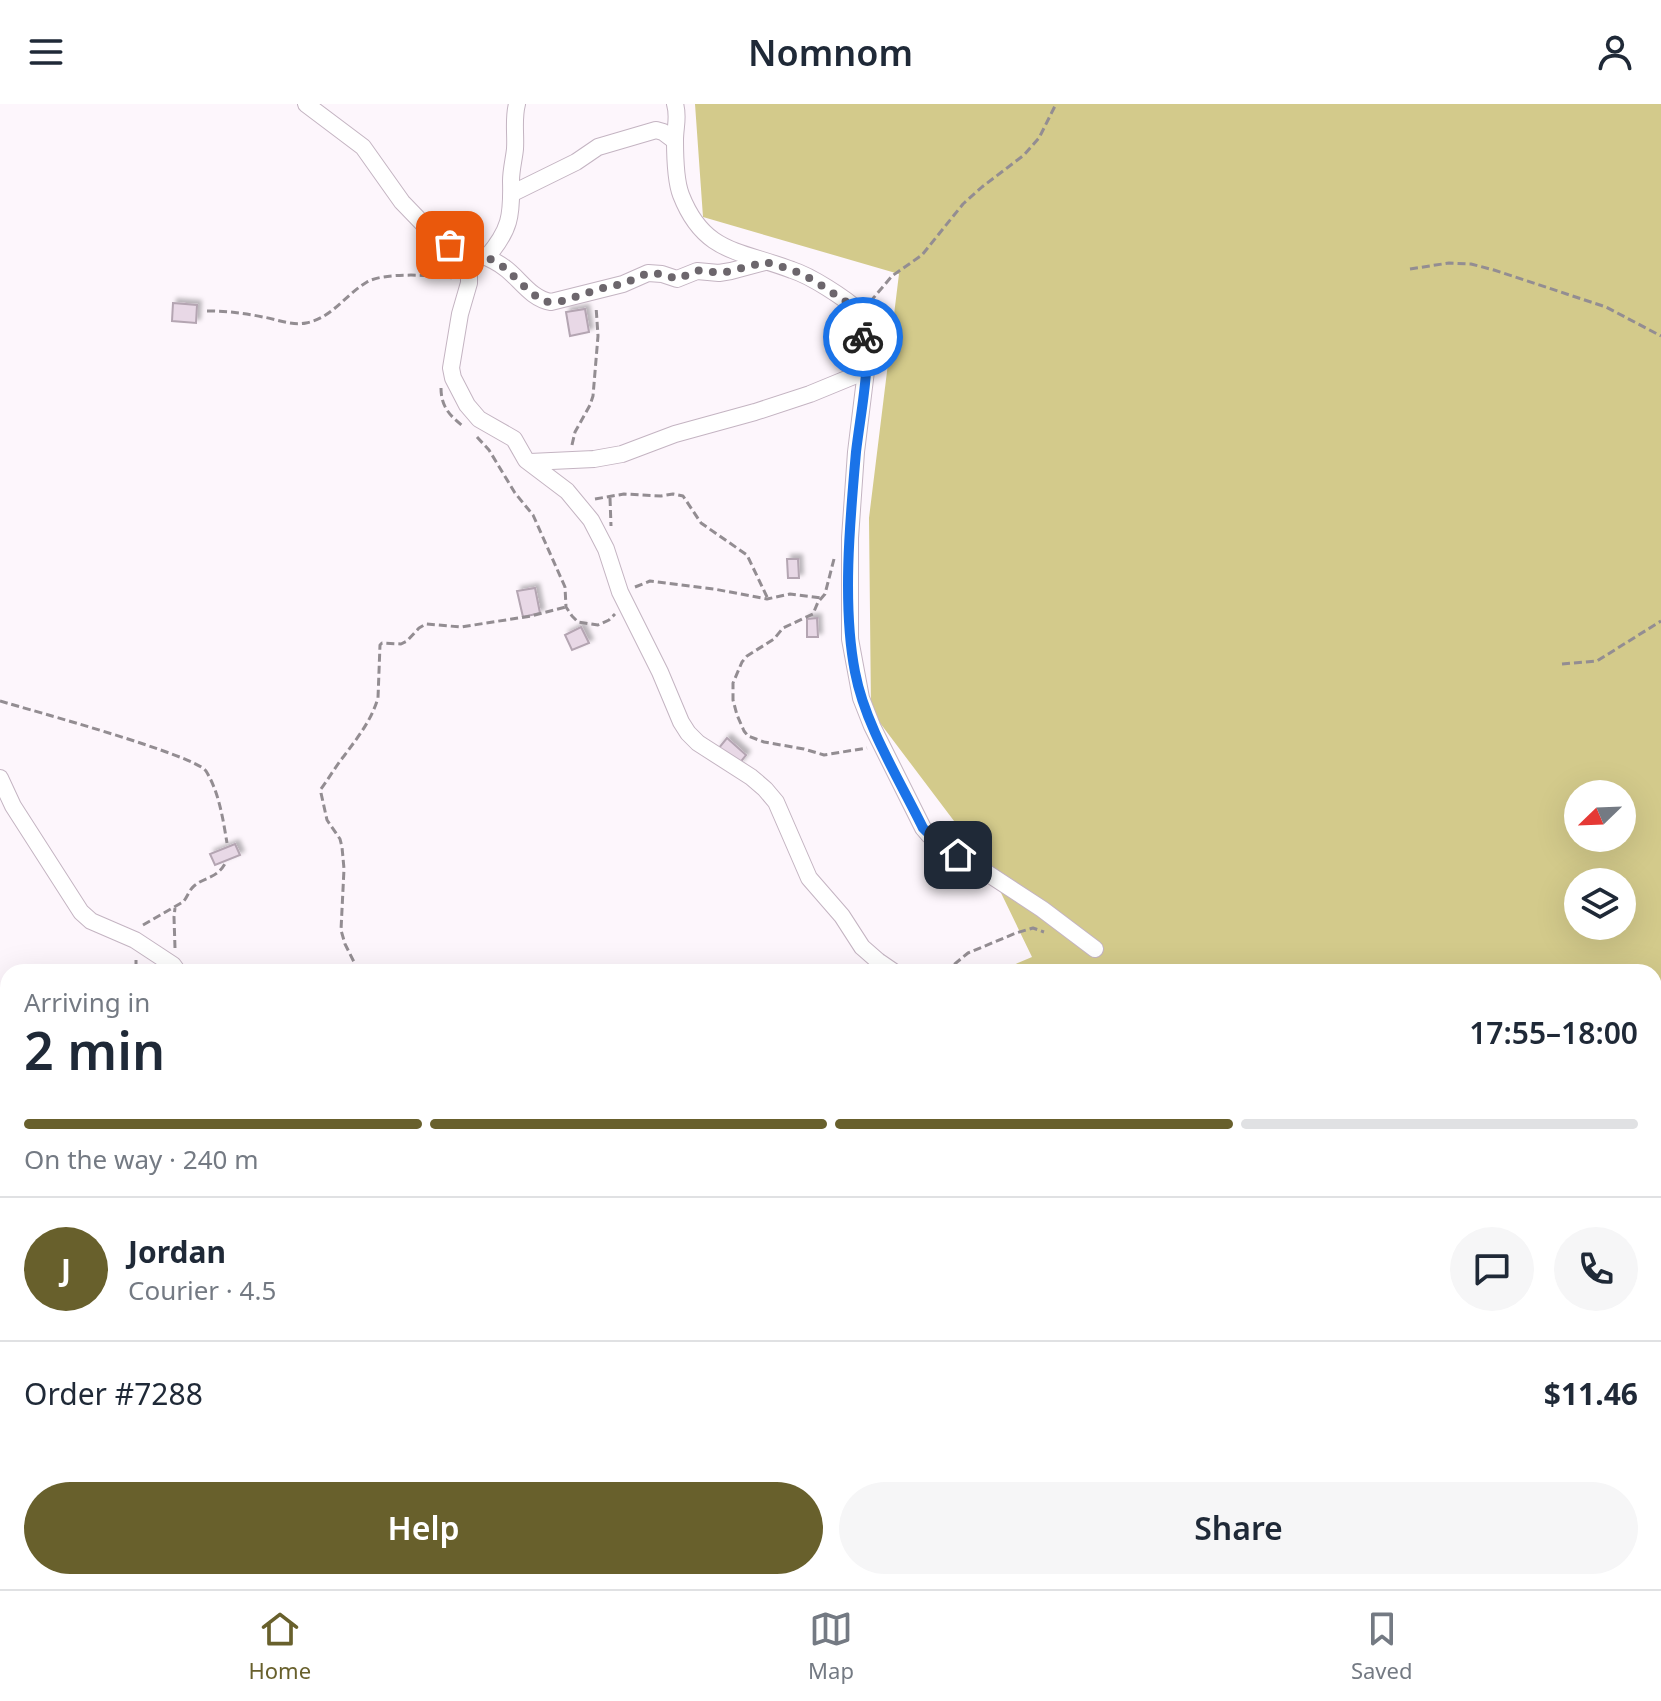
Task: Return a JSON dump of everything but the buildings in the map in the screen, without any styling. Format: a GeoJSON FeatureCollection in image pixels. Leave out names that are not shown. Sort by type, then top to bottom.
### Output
{"type":"FeatureCollection","features":[{"type":"Feature","properties":{"kind":"street"},"geometry":{"type":"LineString","coordinates":[[306,104],[363,147],[402,202],[466,262],[469,281],[451,361],[453,378],[473,414],[514,439],[526,460],[567,491],[575,501],[598,532],[623,597],[688,733],[698,743],[751,777],[776,802],[809,878],[842,916],[862,947],[882,964]]}},
{"type":"Feature","properties":{"kind":"street"},"geometry":{"type":"LineString","coordinates":[[487,257],[506,230],[513,193],[511,180],[517,104]]}},
{"type":"Feature","properties":{"kind":"street"},"geometry":{"type":"LineString","coordinates":[[675,104],[680,191],[697,225],[712,241],[739,254],[793,270],[813,280],[857,309],[860,315],[866,371],[850,538],[849,625],[861,698],[923,828],[1095,949]]}},
{"type":"Feature","properties":{"kind":"street"},"geometry":{"type":"LineString","coordinates":[[513,193],[576,162],[598,147],[656,130],[675,141]]}},
{"type":"Feature","properties":{"kind":"street"},"geometry":{"type":"LineString","coordinates":[[450,245],[487,257],[545,302],[562,301],[623,284],[648,273],[677,279],[700,270],[719,273],[765,262]]}},
{"type":"Feature","properties":{"kind":"street"},"geometry":{"type":"LineString","coordinates":[[530,462],[594,459],[622,454],[675,434],[810,394],[866,371]]}},
{"type":"Feature","properties":{"kind":"street"},"geometry":{"type":"LineString","coordinates":[[0,778],[13,806],[81,912],[91,921],[135,940],[171,964]]}},
{"type":"Feature","properties":{"kind":"path"},"geometry":{"type":"LineString","coordinates":[[860,315],[892,276],[922,255],[963,204],[1024,155],[1039,138],[1056,104]]}},
{"type":"Feature","properties":{"kind":"path"},"geometry":{"type":"LineString","coordinates":[[1410,269],[1449,263],[1494,270],[1606,307],[1661,336]]}},
{"type":"Feature","properties":{"kind":"path"},"geometry":{"type":"LineString","coordinates":[[207,311],[244,313],[301,324],[332,312],[375,278],[429,274],[469,281]]}},
{"type":"Feature","properties":{"kind":"path"},"geometry":{"type":"LineString","coordinates":[[561,461],[573,444],[575,432],[593,396],[598,336],[595,290]]}},
{"type":"Feature","properties":{"kind":"path"},"geometry":{"type":"LineString","coordinates":[[1655,333],[1661,329]]}},
{"type":"Feature","properties":{"kind":"path"},"geometry":{"type":"LineString","coordinates":[[442,378],[444,407],[489,450],[515,493],[533,515],[565,587],[566,607],[578,622],[598,625],[609,620],[623,597],[650,581],[768,599],[790,594],[821,598]]}},
{"type":"Feature","properties":{"kind":"path"},"geometry":{"type":"LineString","coordinates":[[575,501],[624,494],[683,496],[701,523],[747,555],[768,599]]}},
{"type":"Feature","properties":{"kind":"path"},"geometry":{"type":"LineString","coordinates":[[850,538],[834,560],[827,587],[810,616],[783,628],[774,639],[742,662],[733,683],[733,700],[744,731],[748,736],[764,742],[824,755],[883,747]]}},
{"type":"Feature","properties":{"kind":"path"},"geometry":{"type":"LineString","coordinates":[[355,964],[341,930],[342,847],[327,820],[321,789],[361,735],[376,705],[380,645],[401,644],[426,624],[461,627],[566,607]]}},
{"type":"Feature","properties":{"kind":"path"},"geometry":{"type":"LineString","coordinates":[[1562,664],[1597,661],[1661,621]]}},
{"type":"Feature","properties":{"kind":"path"},"geometry":{"type":"LineString","coordinates":[[0,701],[168,752],[201,766],[221,808],[227,843]]}},
{"type":"Feature","properties":{"kind":"path"},"geometry":{"type":"LineString","coordinates":[[127,937],[175,908],[186,899],[192,887],[219,873],[226,862]]}},
{"type":"Feature","properties":{"kind":"path"},"geometry":{"type":"LineString","coordinates":[[175,908],[175,949]]}},
{"type":"Feature","properties":{"kind":"path"},"geometry":{"type":"LineString","coordinates":[[955,964],[968,953],[1016,933],[1033,928],[1053,934]]}},
{"type":"Feature","properties":{"kind":"shaded area"},"geometry":{"type":"Polygon","coordinates":[[[695,104],[1661,104],[1661,964],[1016,964],[1032,957],[988,866],[871,711],[869,518],[899,274],[703,217],[695,104]]]}},
{"type":"Feature","properties":{"kind":"way so far"},"geometry":{"type":"LineString","coordinates":[[450,245],[487,257],[545,302],[562,301],[623,284],[652,272],[677,279],[700,270],[719,273],[765,262],[813,280],[857,309],[863,337]]}},
{"type":"Feature","properties":{"kind":"route"},"geometry":{"type":"LineString","coordinates":[[863,337],[866,371],[850,538],[850,639],[855,672],[872,726],[923,828],[958,855]]}}]}
